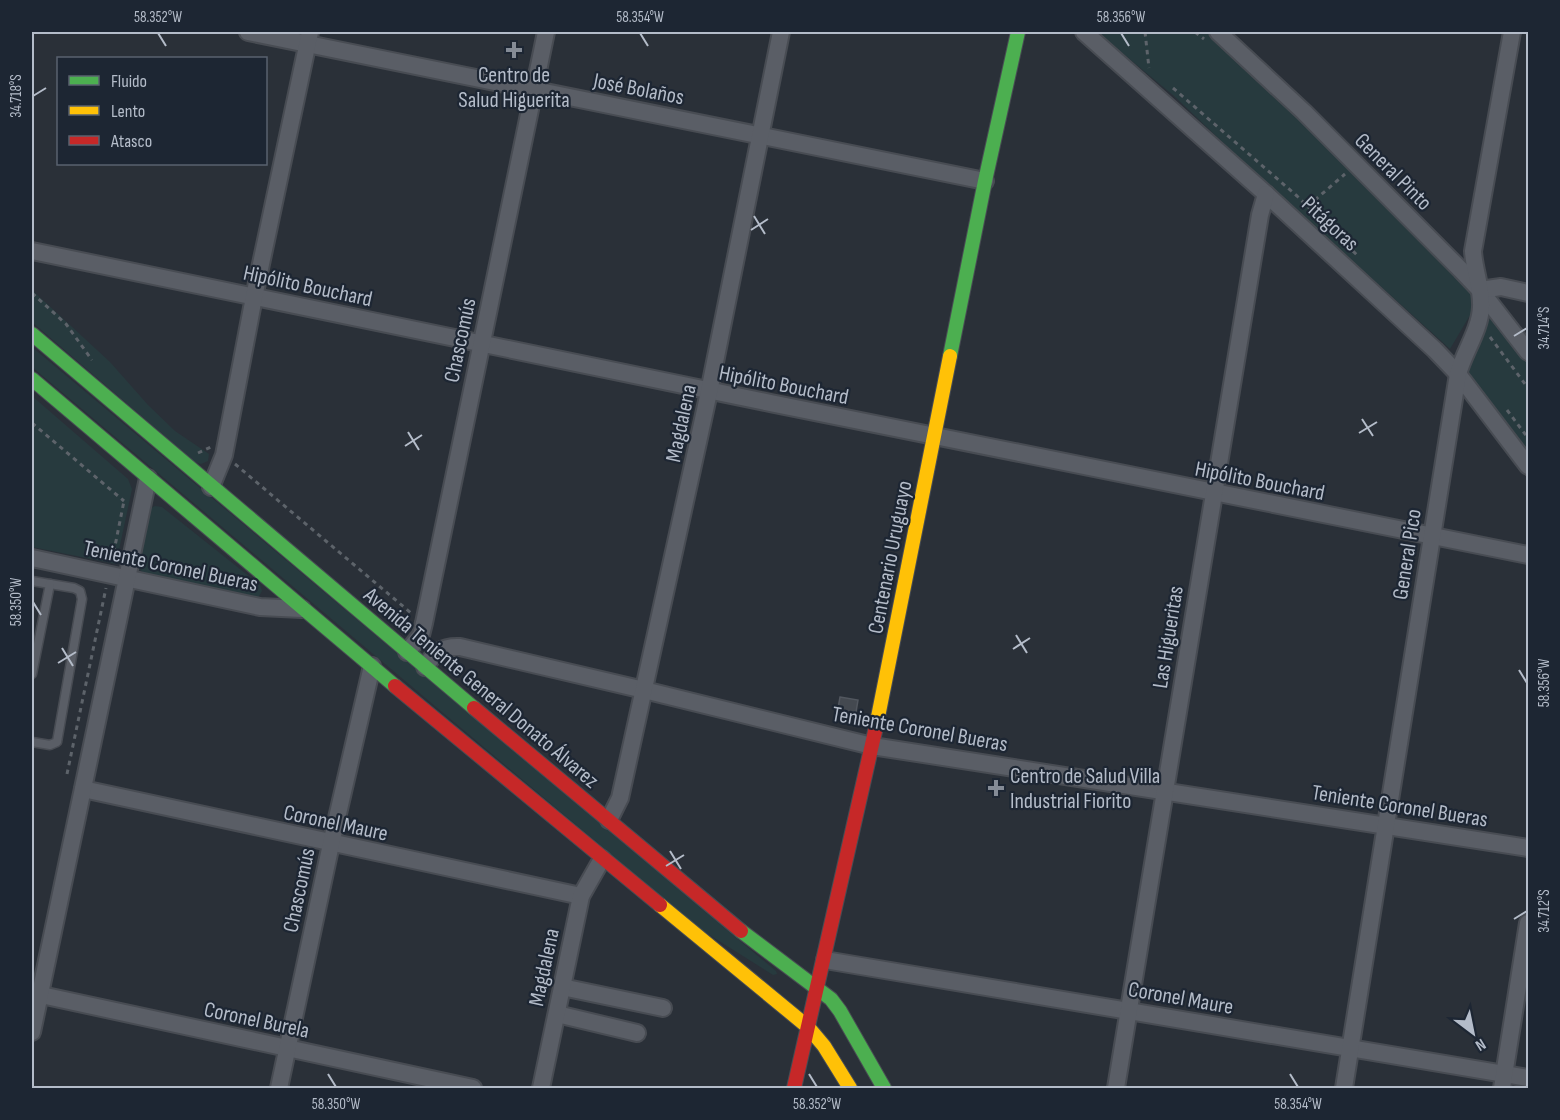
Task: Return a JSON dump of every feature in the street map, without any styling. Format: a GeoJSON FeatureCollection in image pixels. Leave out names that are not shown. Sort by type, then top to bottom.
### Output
{"type":"FeatureCollection","features":[{"type":"Feature","properties":{"kind":"main road","name":"Centenario Uruguayo"},"geometry":{"type":"LineString","coordinates":[[794,1089],[872,746],[985,181],[1018,32]]}},
{"type":"Feature","properties":{"kind":"main road","name":"Avenida Teniente General Donato Álvarez"},"geometry":{"type":"LineString","coordinates":[[32,334],[406,652],[756,944],[831,999],[884,1089]]}},
{"type":"Feature","properties":{"kind":"main road"},"geometry":{"type":"LineString","coordinates":[[32,379],[302,609],[808,1027],[824,1046],[850,1089]]}},
{"type":"Feature","properties":{"kind":"street","name":"José Bolaños"},"geometry":{"type":"LineString","coordinates":[[248,32],[309,38],[534,89],[985,181]]}},
{"type":"Feature","properties":{"kind":"street","name":"Chascomús"},"geometry":{"type":"LineString","coordinates":[[406,652],[421,634],[546,32]]}},
{"type":"Feature","properties":{"kind":"street","name":"Magdalena"},"geometry":{"type":"LineString","coordinates":[[609,820],[620,798],[710,392],[781,32]]}},
{"type":"Feature","properties":{"kind":"street","name":"Pitágoras"},"geometry":{"type":"LineString","coordinates":[[1084,32],[1436,350],[1458,374],[1528,466]]}},
{"type":"Feature","properties":{"kind":"street","name":"General Pico"},"geometry":{"type":"LineString","coordinates":[[1344,1089],[1458,374],[1480,319],[1480,290],[1473,251],[1512,32]]}},
{"type":"Feature","properties":{"kind":"street"},"geometry":{"type":"LineString","coordinates":[[211,487],[224,455],[254,297],[309,38]]}},
{"type":"Feature","properties":{"kind":"street","name":"General Pinto"},"geometry":{"type":"LineString","coordinates":[[1215,39],[1304,112],[1480,290],[1528,352]]}},
{"type":"Feature","properties":{"kind":"street","name":"Las Higueritas"},"geometry":{"type":"LineString","coordinates":[[1116,1089],[1213,494],[1258,227],[1266,194]]}},
{"type":"Feature","properties":{"kind":"street","name":"Hipólito Bouchard"},"geometry":{"type":"LineString","coordinates":[[32,251],[710,392],[1528,555]]}},
{"type":"Feature","properties":{"kind":"street"},"geometry":{"type":"LineString","coordinates":[[1480,290],[1501,287],[1528,292]]}},
{"type":"Feature","properties":{"kind":"street"},"geometry":{"type":"LineString","coordinates":[[32,1032],[35,994],[83,789],[148,478]]}},
{"type":"Feature","properties":{"kind":"street","name":"Teniente Coronel Bueras"},"geometry":{"type":"LineString","coordinates":[[32,558],[260,607],[302,609]]}},
{"type":"Feature","properties":{"kind":"street"},"geometry":{"type":"LineString","coordinates":[[421,634],[443,648],[433,655],[425,667]]}},
{"type":"Feature","properties":{"kind":"street","name":"Teniente Coronel Bueras"},"geometry":{"type":"LineString","coordinates":[[443,648],[460,647],[872,746],[1528,848]]}},
{"type":"Feature","properties":{"kind":"street","name":"Chascomús"},"geometry":{"type":"LineString","coordinates":[[279,1089],[331,844],[372,666]]}},
{"type":"Feature","properties":{"kind":"street","name":"Coronel Maure"},"geometry":{"type":"LineString","coordinates":[[83,789],[581,896]]}},
{"type":"Feature","properties":{"kind":"street","name":"Magdalena"},"geometry":{"type":"LineString","coordinates":[[541,1089],[581,896],[602,859]]}},
{"type":"Feature","properties":{"kind":"street"},"geometry":{"type":"LineString","coordinates":[[1503,1081],[1528,923]]}},
{"type":"Feature","properties":{"kind":"street","name":"Coronel Maure"},"geometry":{"type":"LineString","coordinates":[[825,960],[1350,1048],[1503,1081],[1528,1078]]}},
{"type":"Feature","properties":{"kind":"street"},"geometry":{"type":"LineString","coordinates":[[562,987],[663,1008]]}},
{"type":"Feature","properties":{"kind":"street","name":"Coronel Burela"},"geometry":{"type":"LineString","coordinates":[[35,994],[473,1089]]}},
{"type":"Feature","properties":{"kind":"street"},"geometry":{"type":"LineString","coordinates":[[557,1014],[637,1033]]}},
{"type":"Feature","properties":{"kind":"lane"},"geometry":{"type":"LineString","coordinates":[[32,581],[80,591],[82,599],[57,742],[50,745],[32,742]]}},
{"type":"Feature","properties":{"kind":"lane"},"geometry":{"type":"LineString","coordinates":[[32,674],[50,584]]}},
{"type":"Feature","properties":{"kind":"path"},"geometry":{"type":"LineString","coordinates":[[1196,32],[1215,39]]}},
{"type":"Feature","properties":{"kind":"path"},"geometry":{"type":"LineString","coordinates":[[1308,206],[1346,172]]}},
{"type":"Feature","properties":{"kind":"path"},"geometry":{"type":"LineString","coordinates":[[1480,319],[1528,388]]}},
{"type":"Feature","properties":{"kind":"path"},"geometry":{"type":"LineString","coordinates":[[32,423],[140,514]]}},
{"type":"Feature","properties":{"kind":"path"},"geometry":{"type":"LineString","coordinates":[[67,774],[124,501]]}},
{"type":"Feature","properties":{"kind":"green space"},"geometry":{"type":"Polygon","coordinates":[[[1097,32],[1209,32],[1277,95],[1474,295],[1476,305],[1450,349],[1253,171],[1174,96],[1097,32]]]}},
{"type":"Feature","properties":{"kind":"green space"},"geometry":{"type":"Polygon","coordinates":[[[32,290],[110,362],[148,405],[175,431],[209,454],[208,461],[201,464],[195,462],[32,322],[32,290]]]}},
{"type":"Feature","properties":{"kind":"green space"},"geometry":{"type":"Polygon","coordinates":[[[1493,318],[1528,359],[1528,455],[1466,377],[1465,369],[1489,320],[1493,318]]]}},
{"type":"Feature","properties":{"kind":"green space"},"geometry":{"type":"Polygon","coordinates":[[[32,347],[777,974],[773,975],[700,929],[32,367],[32,347]]]}},
{"type":"Feature","properties":{"kind":"green space"},"geometry":{"type":"Polygon","coordinates":[[[32,396],[128,479],[132,489],[116,564],[32,547],[32,396]]]}},
{"type":"Feature","properties":{"kind":"green space"},"geometry":{"type":"Polygon","coordinates":[[[162,507],[260,585],[262,591],[258,598],[146,575],[139,569],[136,561],[151,508],[162,507]]]}},
{"type":"Feature","properties":{"kind":"building"},"geometry":{"type":"Polygon","coordinates":[[[840,697],[858,700],[856,712],[848,717],[837,714],[840,697]]]}},
{"type":"Feature","properties":{"kind":"traffic: fast"},"geometry":{"type":"LineString","coordinates":[[950,356],[1018,32]]}},
{"type":"Feature","properties":{"kind":"traffic: fast"},"geometry":{"type":"LineString","coordinates":[[32,334],[474,708]]}},
{"type":"Feature","properties":{"kind":"traffic: fast"},"geometry":{"type":"LineString","coordinates":[[32,379],[395,686]]}},
{"type":"Feature","properties":{"kind":"traffic: fast"},"geometry":{"type":"LineString","coordinates":[[741,931],[831,999],[884,1088]]}},
{"type":"Feature","properties":{"kind":"traffic: slow"},"geometry":{"type":"LineString","coordinates":[[876,727],[950,356]]}},
{"type":"Feature","properties":{"kind":"traffic: slow"},"geometry":{"type":"LineString","coordinates":[[660,905],[808,1027],[824,1046],[850,1088]]}},
{"type":"Feature","properties":{"kind":"traffic: jam"},"geometry":{"type":"LineString","coordinates":[[395,686],[660,905]]}},
{"type":"Feature","properties":{"kind":"traffic: jam"},"geometry":{"type":"LineString","coordinates":[[474,708],[741,931]]}},
{"type":"Feature","properties":{"kind":"traffic: jam"},"geometry":{"type":"LineString","coordinates":[[794,1088],[876,727]]}},
{"type":"Feature","properties":{"kind":"place","name":"Centro de Salud Higuerita"},"geometry":{"type":"Point","coordinates":[514,50]}},
{"type":"Feature","properties":{"kind":"place","name":"Centro de Salud Villa Industrial Fiorito"},"geometry":{"type":"Point","coordinates":[996,788]}}]}
